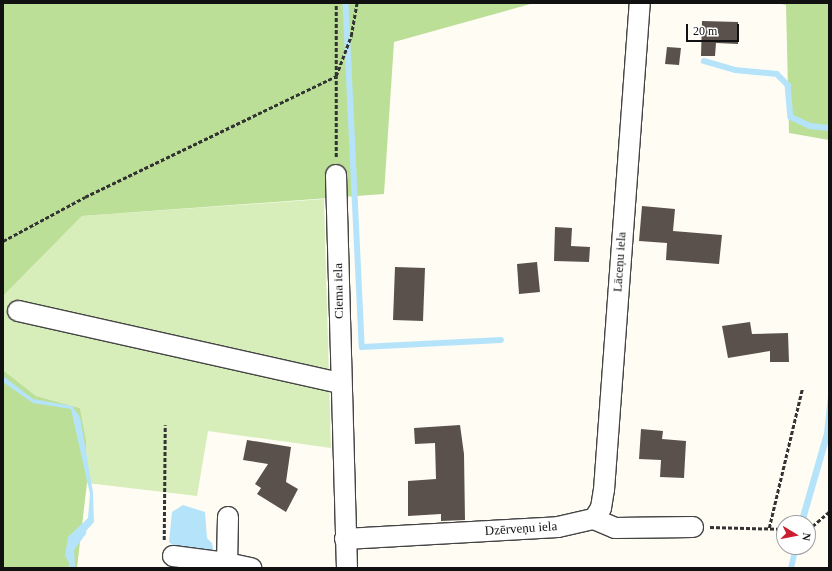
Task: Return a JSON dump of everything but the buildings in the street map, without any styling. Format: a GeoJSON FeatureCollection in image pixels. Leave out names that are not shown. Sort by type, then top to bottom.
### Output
{"type":"FeatureCollection","features":[{"type":"Feature","properties":{"kind":"street","name":"Lāceņu iela"},"geometry":{"type":"LineString","coordinates":[[594,519],[601,508],[604,490],[640,3]]}},
{"type":"Feature","properties":{"kind":"street","name":"Ciema iela"},"geometry":{"type":"LineString","coordinates":[[336,175],[347,568]]}},
{"type":"Feature","properties":{"kind":"street"},"geometry":{"type":"LineString","coordinates":[[18,311],[341,383]]}},
{"type":"Feature","properties":{"kind":"street"},"geometry":{"type":"LineString","coordinates":[[227,563],[228,518]]}},
{"type":"Feature","properties":{"kind":"street"},"geometry":{"type":"LineString","coordinates":[[594,519],[615,528],[693,527]]}},
{"type":"Feature","properties":{"kind":"street","name":"Dzērveņu iela"},"geometry":{"type":"LineString","coordinates":[[346,539],[558,527],[594,519]]}},
{"type":"Feature","properties":{"kind":"street"},"geometry":{"type":"LineString","coordinates":[[173,556],[227,563],[251,568]]}},
{"type":"Feature","properties":{"kind":"path"},"geometry":{"type":"LineString","coordinates":[[336,3],[336,175]]}},
{"type":"Feature","properties":{"kind":"path"},"geometry":{"type":"LineString","coordinates":[[3,241],[85,197],[336,76],[355,17],[357,3]]}},
{"type":"Feature","properties":{"kind":"path"},"geometry":{"type":"LineString","coordinates":[[768,528],[802,389]]}},
{"type":"Feature","properties":{"kind":"path"},"geometry":{"type":"LineString","coordinates":[[165,425],[164,539],[173,556]]}},
{"type":"Feature","properties":{"kind":"path"},"geometry":{"type":"LineString","coordinates":[[816,523],[829,512]]}},
{"type":"Feature","properties":{"kind":"path"},"geometry":{"type":"LineString","coordinates":[[693,527],[776,528]]}},
{"type":"Feature","properties":{"kind":"green space"},"geometry":{"type":"Polygon","coordinates":[[[3,3],[534,3],[394,42],[384,194],[82,216],[3,296],[3,3]]]}},
{"type":"Feature","properties":{"kind":"green space"},"geometry":{"type":"Polygon","coordinates":[[[777,3],[829,3],[829,140],[789,133],[786,5],[777,3]]]}},
{"type":"Feature","properties":{"kind":"green space"},"geometry":{"type":"Polygon","coordinates":[[[324,199],[331,448],[208,431],[197,496],[87,483],[86,440],[80,408],[36,396],[3,370],[3,296],[82,216],[324,199]]]}},
{"type":"Feature","properties":{"kind":"green space"},"geometry":{"type":"Polygon","coordinates":[[[3,370],[36,396],[80,408],[86,440],[87,483],[77,568],[3,568],[3,370]]]}},
{"type":"Feature","properties":{"kind":"water"},"geometry":{"type":"Polygon","coordinates":[[[3,376],[33,399],[72,406],[80,417],[93,492],[94,522],[69,550],[73,568],[65,556],[68,537],[88,518],[90,494],[71,409],[33,403],[3,382],[3,376]]]}},
{"type":"Feature","properties":{"kind":"water"},"geometry":{"type":"Polygon","coordinates":[[[829,387],[829,440],[807,515],[800,515],[824,433],[829,387]]]}},
{"type":"Feature","properties":{"kind":"water"},"geometry":{"type":"Polygon","coordinates":[[[183,505],[205,512],[207,538],[212,543],[214,553],[178,550],[169,542],[172,512],[183,505]]]}},
{"type":"Feature","properties":{"kind":"water"},"geometry":{"type":"Polygon","coordinates":[[[791,555],[797,555],[794,568],[788,568],[791,555]]]}},
{"type":"Feature","properties":{"kind":"waterway"},"geometry":{"type":"LineString","coordinates":[[346,3],[362,347],[501,340]]}},
{"type":"Feature","properties":{"kind":"waterway"},"geometry":{"type":"LineString","coordinates":[[704,61],[735,70],[777,74],[788,85],[791,117],[810,126],[829,128]]}},
{"type":"Feature","properties":{"kind":"waterway"},"geometry":{"type":"LineString","coordinates":[[72,568],[71,549],[83,533]]}}]}
